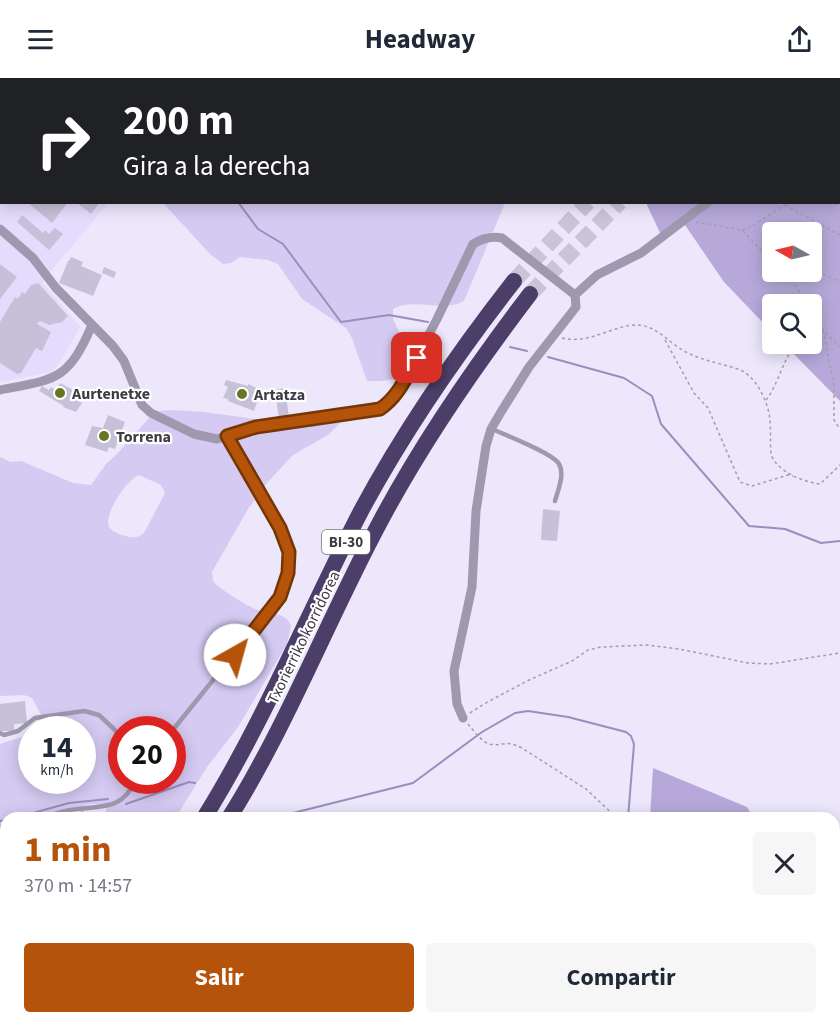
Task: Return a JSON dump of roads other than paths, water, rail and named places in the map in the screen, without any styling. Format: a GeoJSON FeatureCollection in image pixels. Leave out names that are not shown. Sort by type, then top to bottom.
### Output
{"type":"FeatureCollection","features":[{"type":"Feature","properties":{"kind":"highway","name":"Txorierriko korridorea"},"geometry":{"type":"LineString","coordinates":[[208,812],[249,741],[348,538],[385,469],[428,398],[514,281]]}},
{"type":"Feature","properties":{"kind":"highway","name":"Txorierriko korridorea"},"geometry":{"type":"LineString","coordinates":[[232,812],[267,751],[367,548],[413,463],[479,362],[530,294]]}},
{"type":"Feature","properties":{"kind":"street"},"geometry":{"type":"LineString","coordinates":[[463,718],[457,704],[454,671],[472,587],[476,511],[486,446],[491,429],[529,368],[576,307],[576,295],[597,275],[641,253],[706,204]]}},
{"type":"Feature","properties":{"kind":"street"},"geometry":{"type":"LineString","coordinates":[[0,229],[33,258],[56,288],[113,346],[124,361],[142,405],[151,413],[194,434],[217,439],[256,427],[368,412],[380,409],[389,403],[398,393],[422,348],[473,244],[482,238],[494,236],[502,238],[576,295]]}},
{"type":"Feature","properties":{"kind":"street"},"geometry":{"type":"LineString","coordinates":[[0,390],[59,375],[71,363],[92,325]]}},
{"type":"Feature","properties":{"kind":"lane"},"geometry":{"type":"LineString","coordinates":[[491,429],[538,450],[559,463],[561,472],[555,501]]}},
{"type":"Feature","properties":{"kind":"lane"},"geometry":{"type":"LineString","coordinates":[[184,716],[280,597],[288,573],[289,552],[280,528],[227,436]]}},
{"type":"Feature","properties":{"kind":"lane"},"geometry":{"type":"LineString","coordinates":[[0,733],[4,735],[18,731],[35,718],[84,711],[99,715],[108,723]]}},
{"type":"Feature","properties":{"kind":"lane"},"geometry":{"type":"LineString","coordinates":[[63,812],[102,808],[116,803],[127,794]]}},
{"type":"Feature","properties":{"kind":"waterway"},"geometry":{"type":"LineString","coordinates":[[239,204],[258,229],[283,244],[341,322],[389,315],[428,322]]}},
{"type":"Feature","properties":{"kind":"waterway"},"geometry":{"type":"LineString","coordinates":[[510,347],[527,351]]}},
{"type":"Feature","properties":{"kind":"waterway"},"geometry":{"type":"LineString","coordinates":[[548,357],[624,378],[652,396],[661,424],[749,526],[785,529],[821,543],[840,541]]}},
{"type":"Feature","properties":{"kind":"waterway"},"geometry":{"type":"LineString","coordinates":[[297,812],[413,783],[482,732],[515,713],[528,711],[568,717],[626,732],[631,736],[634,744],[628,812]]}},
{"type":"Feature","properties":{"kind":"waterway"},"geometry":{"type":"LineString","coordinates":[[126,804],[189,782],[195,783]]}},
{"type":"Feature","properties":{"kind":"waterway"},"geometry":{"type":"LineString","coordinates":[[37,812],[69,803],[108,799]]}},
{"type":"Feature","properties":{"kind":"tunnel"},"geometry":{"type":"LineString","coordinates":[[514,281],[586,204]]}},
{"type":"Feature","properties":{"kind":"tunnel"},"geometry":{"type":"LineString","coordinates":[[530,294],[618,204]]}},
{"type":"Feature","properties":{"kind":"place","name":"Aurtenetxe"},"geometry":{"type":"Point","coordinates":[60,393]}},
{"type":"Feature","properties":{"kind":"place","name":"Artatza"},"geometry":{"type":"Point","coordinates":[242,394]}},
{"type":"Feature","properties":{"kind":"place","name":"Torrena"},"geometry":{"type":"Point","coordinates":[104,436]}}]}
